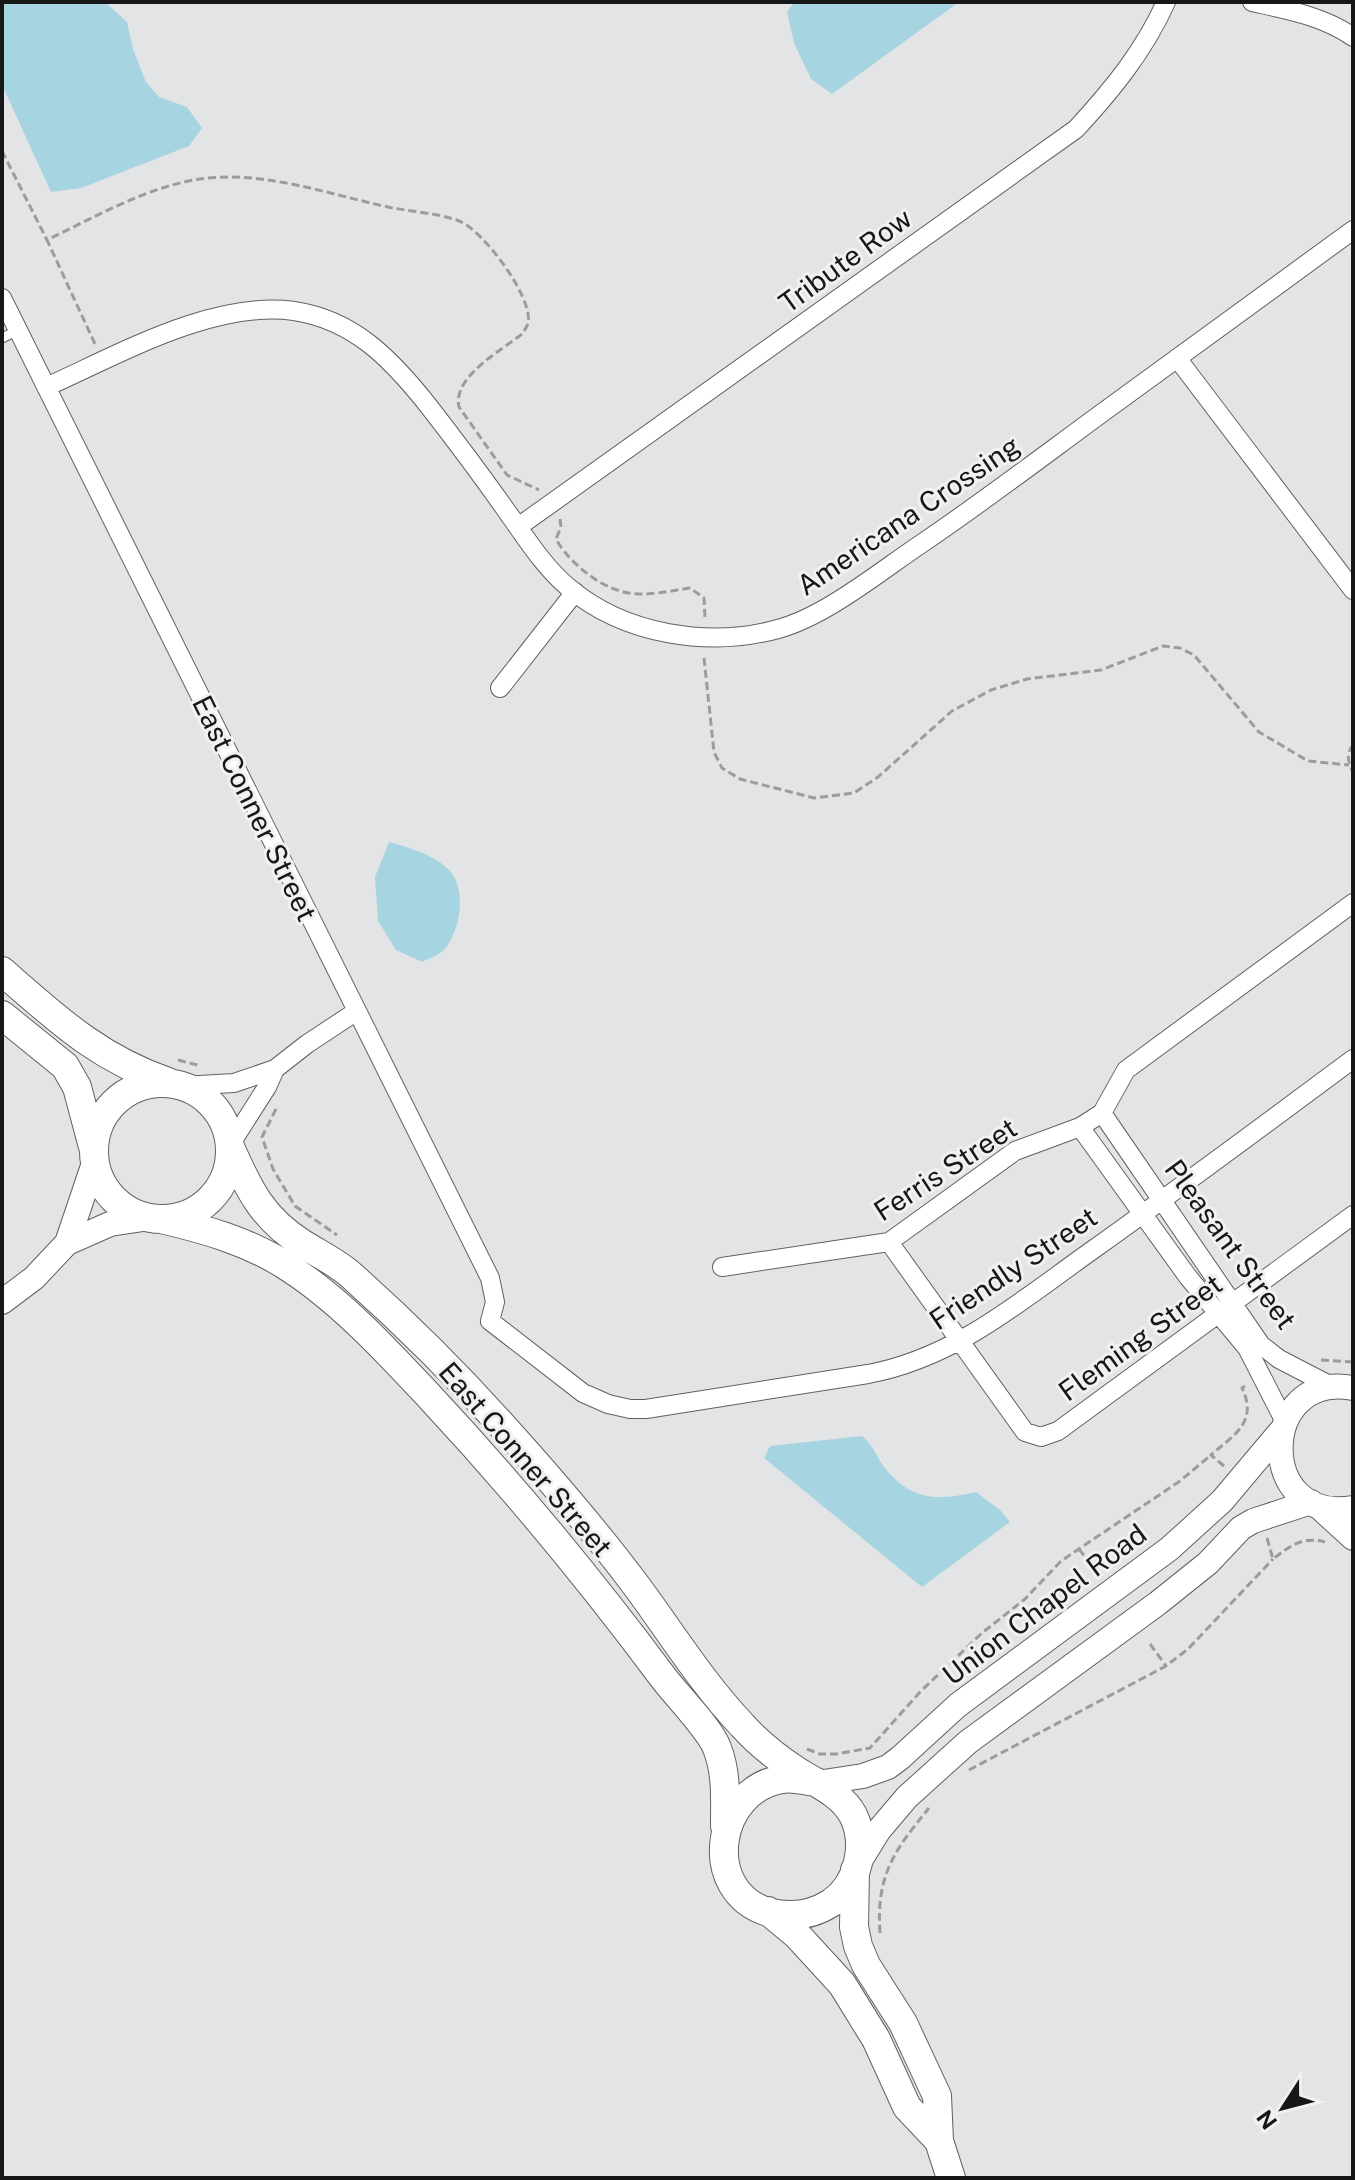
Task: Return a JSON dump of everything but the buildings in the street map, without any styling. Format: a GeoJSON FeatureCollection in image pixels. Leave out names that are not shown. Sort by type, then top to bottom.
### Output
{"type":"FeatureCollection","features":[{"type":"Feature","properties":{"kind":"main road"},"geometry":{"type":"LineString","coordinates":[[2,971],[92,1046],[128,1066],[177,1076],[209,1103],[227,1129],[230,1146],[225,1178],[206,1204],[192,1213],[110,1224],[67,1243],[34,1278],[2,1302]]}},
{"type":"Feature","properties":{"kind":"main road"},"geometry":{"type":"LineString","coordinates":[[2,1015],[48,1050],[72,1076],[99,1176],[107,1191],[133,1213],[155,1219]]}},
{"type":"Feature","properties":{"kind":"main road"},"geometry":{"type":"LineString","coordinates":[[67,1243],[95,1157],[99,1127],[114,1104],[124,1095],[177,1076]]}},
{"type":"Feature","properties":{"kind":"main road","name":"East Conner Street"},"geometry":{"type":"LineString","coordinates":[[230,1146],[251,1195],[264,1213],[299,1242],[345,1269],[508,1431],[632,1580],[728,1710],[759,1742],[816,1783]]}},
{"type":"Feature","properties":{"kind":"main road","name":"East Conner Street"},"geometry":{"type":"LineString","coordinates":[[155,1219],[202,1228],[245,1245],[285,1265],[313,1285],[405,1371],[483,1454],[607,1601],[685,1707],[709,1734],[717,1747],[723,1768],[724,1834]]}},
{"type":"Feature","properties":{"kind":"main road","name":"Union Chapel Road"},"geometry":{"type":"LineString","coordinates":[[816,1783],[863,1776],[888,1767],[958,1705],[1169,1549],[1222,1501],[1304,1398],[1318,1391],[1347,1388]]}},
{"type":"Feature","properties":{"kind":"main road"},"geometry":{"type":"LineString","coordinates":[[1283,1427],[1280,1456],[1287,1480],[1298,1493],[1314,1504],[1333,1510],[1353,1508]]}},
{"type":"Feature","properties":{"kind":"main road"},"geometry":{"type":"LineString","coordinates":[[768,1911],[793,1916],[819,1910],[835,1901],[850,1884],[879,1830],[907,1797],[968,1742],[1167,1596],[1208,1563],[1241,1528],[1253,1521],[1314,1504]]}},
{"type":"Feature","properties":{"kind":"main road"},"geometry":{"type":"LineString","coordinates":[[1314,1504],[1342,1541]]}},
{"type":"Feature","properties":{"kind":"main road"},"geometry":{"type":"LineString","coordinates":[[939,2141],[907,2107],[876,2039],[842,1984],[797,1935],[768,1911],[749,1901],[731,1880],[724,1851],[724,1834],[741,1799],[760,1785],[785,1778],[816,1783],[835,1793],[853,1815],[860,1841],[854,1927],[858,1946],[866,1965],[909,2033],[934,2086],[939,2141],[951,2178]]}},
{"type":"Feature","properties":{"kind":"street","name":"Tribute Row"},"geometry":{"type":"LineString","coordinates":[[518,527],[1076,129],[1133,63],[1166,2]]}},
{"type":"Feature","properties":{"kind":"street"},"geometry":{"type":"LineString","coordinates":[[1252,2],[1309,15],[1353,37]]}},
{"type":"Feature","properties":{"kind":"street","name":"Americana Crossing"},"geometry":{"type":"LineString","coordinates":[[46,387],[200,322],[239,312],[292,311],[335,321],[369,341],[403,373],[540,557],[575,592],[636,625],[676,635],[717,639],[752,635],[782,629],[812,617],[957,519],[1353,230]]}},
{"type":"Feature","properties":{"kind":"street","name":"East Conner Street"},"geometry":{"type":"LineString","coordinates":[[2,298],[10,334],[46,387],[490,1278],[495,1302],[490,1321]]}},
{"type":"Feature","properties":{"kind":"street"},"geometry":{"type":"LineString","coordinates":[[1177,358],[1353,590]]}},
{"type":"Feature","properties":{"kind":"street"},"geometry":{"type":"LineString","coordinates":[[500,688],[575,592]]}},
{"type":"Feature","properties":{"kind":"street","name":"Ferris Street"},"geometry":{"type":"LineString","coordinates":[[722,1267],[889,1242],[1015,1151],[1080,1127],[1102,1113],[1126,1070],[1353,903]]}},
{"type":"Feature","properties":{"kind":"street"},"geometry":{"type":"LineString","coordinates":[[177,1076],[234,1083],[275,1069],[357,1011]]}},
{"type":"Feature","properties":{"kind":"street","name":"Friendly Street"},"geometry":{"type":"LineString","coordinates":[[490,1321],[583,1393],[630,1409],[893,1370],[973,1335],[1353,1059]]}},
{"type":"Feature","properties":{"kind":"street"},"geometry":{"type":"LineString","coordinates":[[230,1146],[275,1069]]}},
{"type":"Feature","properties":{"kind":"street","name":"Pleasant Street"},"geometry":{"type":"LineString","coordinates":[[1102,1113],[1162,1200],[1226,1309],[1283,1427]]}},
{"type":"Feature","properties":{"kind":"street","name":"Pleasant Street"},"geometry":{"type":"LineString","coordinates":[[1080,1127],[1188,1277],[1279,1359],[1347,1388]]}},
{"type":"Feature","properties":{"kind":"street","name":"Fleming Street"},"geometry":{"type":"LineString","coordinates":[[960,1341],[1025,1432],[1041,1437],[1058,1431],[1353,1215]]}},
{"type":"Feature","properties":{"kind":"street"},"geometry":{"type":"LineString","coordinates":[[889,1242],[960,1341]]}},
{"type":"Feature","properties":{"kind":"path"},"geometry":{"type":"LineString","coordinates":[[2,151],[103,361]]}},
{"type":"Feature","properties":{"kind":"path"},"geometry":{"type":"LineString","coordinates":[[47,240],[143,196],[193,180],[225,177],[334,193],[461,221],[480,236],[518,285],[527,310],[528,324],[522,334],[464,382],[457,398],[459,407],[507,475],[539,490]]}},
{"type":"Feature","properties":{"kind":"path"},"geometry":{"type":"LineString","coordinates":[[560,519],[561,527],[556,539],[561,549],[589,575],[621,592],[658,593],[690,588],[704,598],[706,621]]}},
{"type":"Feature","properties":{"kind":"path"},"geometry":{"type":"LineString","coordinates":[[704,658],[714,752],[722,768],[740,779],[814,798],[854,793],[878,777],[952,711],[991,690],[1027,679],[1101,670],[1163,646],[1180,648],[1194,655],[1259,732],[1308,761],[1349,765]]}},
{"type":"Feature","properties":{"kind":"path"},"geometry":{"type":"LineString","coordinates":[[1353,745],[1349,750],[1349,765],[1353,772]]}},
{"type":"Feature","properties":{"kind":"path"},"geometry":{"type":"LineString","coordinates":[[177,1076],[203,1067]]}},
{"type":"Feature","properties":{"kind":"path"},"geometry":{"type":"LineString","coordinates":[[799,1743],[820,1754],[870,1748],[920,1692],[957,1656],[1025,1599],[1061,1561],[1180,1481],[1237,1432],[1249,1407],[1242,1388]]}},
{"type":"Feature","properties":{"kind":"path"},"geometry":{"type":"LineString","coordinates":[[1211,1455],[1228,1469]]}},
{"type":"Feature","properties":{"kind":"path"},"geometry":{"type":"LineString","coordinates":[[1267,1535],[1273,1559]]}},
{"type":"Feature","properties":{"kind":"path"},"geometry":{"type":"LineString","coordinates":[[967,1771],[1166,1666],[1188,1649],[1273,1559],[1299,1541],[1342,1541]]}},
{"type":"Feature","properties":{"kind":"path"},"geometry":{"type":"LineString","coordinates":[[1079,1549],[1100,1577]]}},
{"type":"Feature","properties":{"kind":"path"},"geometry":{"type":"LineString","coordinates":[[1150,1644],[1166,1666]]}},
{"type":"Feature","properties":{"kind":"path"},"geometry":{"type":"LineString","coordinates":[[881,1938],[879,1916],[884,1874],[889,1862],[930,1807]]}},
{"type":"Feature","properties":{"kind":"water"},"geometry":{"type":"Polygon","coordinates":[[[2,2],[105,2],[127,22],[133,49],[146,82],[159,97],[187,107],[202,128],[189,146],[81,188],[51,192],[2,85],[2,2]]]}},
{"type":"Feature","properties":{"kind":"water"},"geometry":{"type":"Polygon","coordinates":[[[794,2],[959,2],[832,94],[811,79],[794,43],[787,12],[794,2]]]}},
{"type":"Feature","properties":{"kind":"water"},"geometry":{"type":"Polygon","coordinates":[[[389,842],[434,859],[447,868],[458,886],[460,909],[450,942],[442,952],[422,962],[396,950],[378,921],[375,877],[389,842]]]}},
{"type":"Feature","properties":{"kind":"water"},"geometry":{"type":"Polygon","coordinates":[[[862,1436],[884,1467],[904,1487],[937,1497],[976,1492],[1010,1522],[922,1587],[764,1458],[770,1446],[862,1436]]]}}]}
